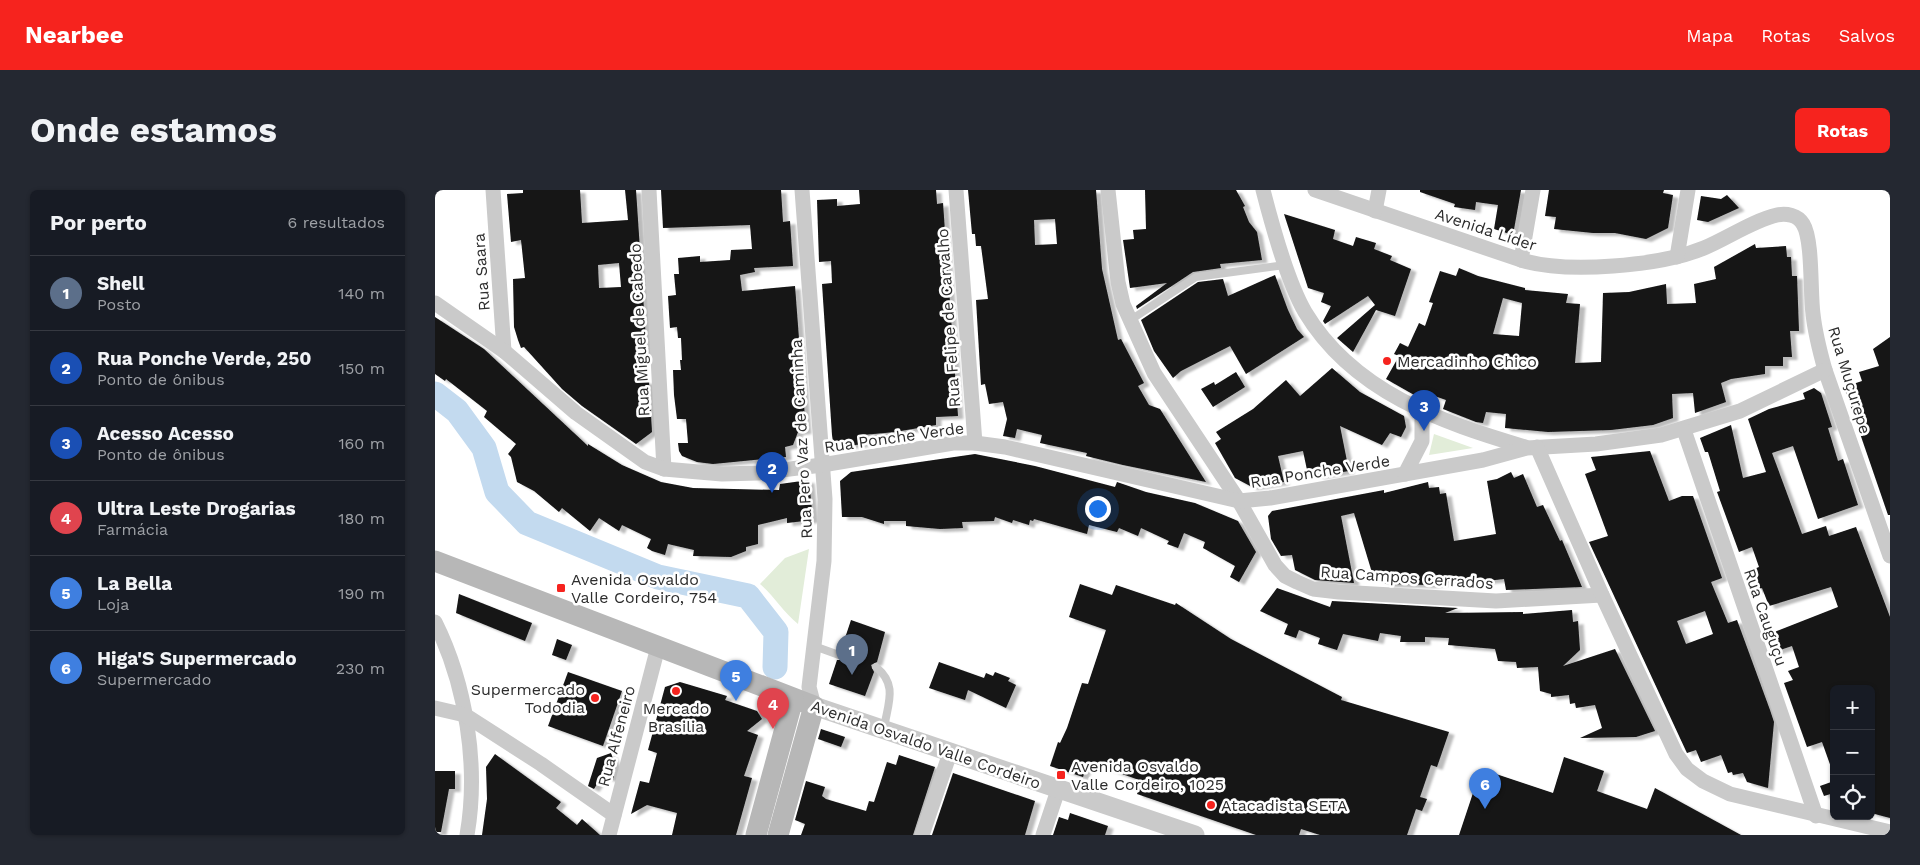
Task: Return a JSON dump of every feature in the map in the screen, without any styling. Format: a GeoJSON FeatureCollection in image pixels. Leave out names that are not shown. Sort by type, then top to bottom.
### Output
{"type":"FeatureCollection","features":[{"type":"Feature","properties":{"kind":"main road","name":"Avenida Osvaldo Valle Cordeiro"},"geometry":{"type":"LineString","coordinates":[[435,561],[658,647],[806,697]]}},
{"type":"Feature","properties":{"kind":"main road"},"geometry":{"type":"LineString","coordinates":[[756,835],[771,780],[806,697]]}},
{"type":"Feature","properties":{"kind":"main road"},"geometry":{"type":"LineString","coordinates":[[778,835],[792,786],[806,697]]}},
{"type":"Feature","properties":{"kind":"main road"},"geometry":{"type":"LineString","coordinates":[[771,780],[792,786]]}},
{"type":"Feature","properties":{"kind":"street","name":"Rua Saara"},"geometry":{"type":"LineString","coordinates":[[493,190],[504,350]]}},
{"type":"Feature","properties":{"kind":"street","name":"Rua Miguel de Cabedo"},"geometry":{"type":"LineString","coordinates":[[649,190],[664,469]]}},
{"type":"Feature","properties":{"kind":"street","name":"Rua Pero Vaz de Caminha"},"geometry":{"type":"LineString","coordinates":[[802,190],[825,499],[824,562],[806,697]]}},
{"type":"Feature","properties":{"kind":"street","name":"Rua Felipe de Carvalho"},"geometry":{"type":"LineString","coordinates":[[956,190],[975,443]]}},
{"type":"Feature","properties":{"kind":"street","name":"Rua Campos Cerrados"},"geometry":{"type":"LineString","coordinates":[[1108,190],[1118,282],[1129,322],[1154,373],[1239,501],[1275,565],[1285,576],[1313,589],[1348,593],[1495,601],[1602,596]]}},
{"type":"Feature","properties":{"kind":"street"},"geometry":{"type":"LineString","coordinates":[[1263,190],[1286,265],[1304,310],[1325,341],[1347,364],[1385,391],[1422,412],[1532,447],[1596,444],[1684,430],[1740,411],[1825,370]]}},
{"type":"Feature","properties":{"kind":"street","name":"Avenida Líder"},"geometry":{"type":"LineString","coordinates":[[1315,190],[1521,260],[1554,266],[1614,266],[1677,257],[1703,248],[1775,215],[1793,215]]}},
{"type":"Feature","properties":{"kind":"street"},"geometry":{"type":"LineString","coordinates":[[1375,211],[1379,190]]}},
{"type":"Feature","properties":{"kind":"street"},"geometry":{"type":"LineString","coordinates":[[1521,260],[1533,190]]}},
{"type":"Feature","properties":{"kind":"street"},"geometry":{"type":"LineString","coordinates":[[1677,257],[1688,190]]}},
{"type":"Feature","properties":{"kind":"street","name":"Rua Muçurepe"},"geometry":{"type":"LineString","coordinates":[[1793,215],[1804,226],[1807,236],[1813,314],[1825,370],[1890,556]]}},
{"type":"Feature","properties":{"kind":"street","name":"Rua Ponche Verde"},"geometry":{"type":"LineString","coordinates":[[435,303],[504,350],[576,413],[645,462],[664,469],[721,474],[758,472],[822,465],[936,445],[975,443],[1005,447],[1239,501],[1483,460],[1532,447]]}},
{"type":"Feature","properties":{"kind":"street","name":"Rua Ponche Verde"},"geometry":{"type":"LineString","coordinates":[[1405,474],[1422,441],[1422,412]]}},
{"type":"Feature","properties":{"kind":"street","name":"Rua Cauguçu"},"geometry":{"type":"LineString","coordinates":[[1684,430],[1815,816]]}},
{"type":"Feature","properties":{"kind":"street"},"geometry":{"type":"LineString","coordinates":[[1532,447],[1676,754],[1687,769],[1703,781],[1731,794],[1815,816],[1890,832]]}},
{"type":"Feature","properties":{"kind":"street"},"geometry":{"type":"LineString","coordinates":[[435,622],[446,643],[465,715],[471,756],[472,784],[467,835]]}},
{"type":"Feature","properties":{"kind":"street","name":"Rua Alfeneiro"},"geometry":{"type":"LineString","coordinates":[[609,835],[658,647]]}},
{"type":"Feature","properties":{"kind":"street","name":"Avenida Osvaldo Valle Cordeiro"},"geometry":{"type":"LineString","coordinates":[[806,697],[884,730],[1059,790],[1169,831],[1195,835]]}},
{"type":"Feature","properties":{"kind":"street"},"geometry":{"type":"LineString","coordinates":[[435,708],[465,715],[541,764],[614,815]]}},
{"type":"Feature","properties":{"kind":"street"},"geometry":{"type":"LineString","coordinates":[[923,835],[950,753]]}},
{"type":"Feature","properties":{"kind":"street"},"geometry":{"type":"LineString","coordinates":[[1043,835],[1059,790]]}},
{"type":"Feature","properties":{"kind":"lane"},"geometry":{"type":"LineString","coordinates":[[1129,322],[1196,277],[1286,265]]}},
{"type":"Feature","properties":{"kind":"lane"},"geometry":{"type":"LineString","coordinates":[[814,646],[839,655]]}},
{"type":"Feature","properties":{"kind":"lane"},"geometry":{"type":"LineString","coordinates":[[875,667],[886,676],[890,684],[884,730]]}},
{"type":"Feature","properties":{"kind":"green space"},"geometry":{"type":"Polygon","coordinates":[[[1434,434],[1473,448],[1429,455],[1434,434]]]}},
{"type":"Feature","properties":{"kind":"green space"},"geometry":{"type":"Polygon","coordinates":[[[809,549],[798,624],[760,584],[785,558],[809,549]]]}},
{"type":"Feature","properties":{"kind":"building"},"geometry":{"type":"Polygon","coordinates":[[[523,190],[580,190],[582,223],[628,220],[625,190],[636,190],[647,355],[637,356],[639,381],[649,381],[652,432],[636,444],[582,406],[562,389],[524,347],[521,348],[514,327],[513,279],[525,278],[521,240],[511,242],[507,194],[523,193],[523,190]],[[619,263],[598,265],[599,288],[621,287],[619,263]]]}},
{"type":"Feature","properties":{"kind":"building"},"geometry":{"type":"Polygon","coordinates":[[[661,190],[781,190],[783,222],[790,221],[793,266],[754,268],[755,272],[740,275],[742,291],[795,286],[806,431],[798,432],[793,445],[785,447],[786,457],[713,464],[697,462],[682,456],[679,451],[678,443],[688,443],[686,419],[677,419],[674,395],[673,370],[681,370],[681,338],[678,338],[677,327],[670,328],[668,296],[676,295],[674,274],[679,274],[678,258],[700,256],[700,262],[730,260],[731,250],[752,249],[750,225],[663,228],[661,190]]]}},
{"type":"Feature","properties":{"kind":"building"},"geometry":{"type":"Polygon","coordinates":[[[859,190],[936,190],[937,204],[943,203],[958,416],[936,417],[936,425],[863,435],[863,444],[839,447],[833,442],[832,435],[822,284],[832,283],[831,261],[819,262],[817,200],[837,199],[837,206],[860,204],[859,190]]]}},
{"type":"Feature","properties":{"kind":"building"},"geometry":{"type":"Polygon","coordinates":[[[968,190],[1096,190],[1102,269],[1118,340],[1121,339],[1144,383],[1138,386],[1149,405],[1160,409],[1206,482],[1086,456],[1087,453],[1040,443],[1042,435],[1017,429],[1015,438],[1003,436],[1007,419],[1003,402],[989,404],[985,384],[981,385],[976,300],[988,299],[981,246],[976,246],[975,234],[972,234],[968,190]],[[1055,219],[1034,220],[1035,245],[1057,244],[1055,219]]]}},
{"type":"Feature","properties":{"kind":"building"},"geometry":{"type":"Polygon","coordinates":[[[1145,190],[1236,190],[1245,206],[1243,207],[1249,222],[1257,232],[1262,260],[1220,264],[1221,268],[1193,272],[1137,309],[1136,306],[1167,283],[1130,288],[1123,240],[1134,239],[1133,230],[1146,229],[1145,190]]]}},
{"type":"Feature","properties":{"kind":"building"},"geometry":{"type":"Polygon","coordinates":[[[1420,190],[1521,190],[1513,235],[1494,229],[1498,205],[1476,202],[1475,210],[1454,207],[1455,204],[1420,192],[1420,190]]]}},
{"type":"Feature","properties":{"kind":"building"},"geometry":{"type":"Polygon","coordinates":[[[1549,190],[1664,190],[1663,193],[1673,195],[1668,228],[1646,239],[1615,233],[1554,229],[1556,217],[1545,216],[1549,190]]]}},
{"type":"Feature","properties":{"kind":"building"},"geometry":{"type":"Polygon","coordinates":[[[1727,195],[1739,208],[1708,222],[1697,220],[1701,196],[1721,199],[1727,195]]]}},
{"type":"Feature","properties":{"kind":"building"},"geometry":{"type":"Polygon","coordinates":[[[1284,214],[1335,230],[1333,239],[1353,246],[1356,237],[1376,243],[1374,249],[1392,256],[1390,260],[1411,269],[1395,316],[1376,310],[1353,352],[1337,338],[1375,305],[1368,296],[1325,324],[1323,321],[1331,306],[1321,302],[1324,293],[1308,288],[1284,214]]]}},
{"type":"Feature","properties":{"kind":"building"},"geometry":{"type":"Polygon","coordinates":[[[1755,244],[1756,248],[1786,246],[1787,257],[1791,257],[1792,276],[1797,276],[1799,331],[1790,331],[1792,357],[1783,357],[1783,366],[1765,366],[1765,374],[1731,379],[1721,383],[1726,402],[1695,413],[1693,393],[1672,394],[1673,418],[1653,425],[1611,430],[1548,432],[1505,428],[1506,414],[1486,412],[1483,423],[1476,422],[1443,409],[1446,400],[1426,393],[1423,400],[1386,379],[1399,356],[1394,354],[1400,343],[1408,347],[1419,323],[1425,326],[1433,303],[1429,302],[1440,271],[1456,276],[1459,268],[1478,276],[1525,288],[1525,290],[1568,294],[1566,303],[1580,304],[1575,363],[1601,362],[1603,293],[1629,292],[1666,284],[1667,304],[1696,303],[1694,284],[1716,279],[1714,267],[1755,244]],[[1503,298],[1493,334],[1519,336],[1522,303],[1503,298]]]}},
{"type":"Feature","properties":{"kind":"building"},"geometry":{"type":"Polygon","coordinates":[[[1275,275],[1288,310],[1297,329],[1304,337],[1246,374],[1230,346],[1181,371],[1173,378],[1154,351],[1141,320],[1198,282],[1223,279],[1228,296],[1275,275]]]}},
{"type":"Feature","properties":{"kind":"building"},"geometry":{"type":"Polygon","coordinates":[[[435,317],[484,349],[588,446],[588,444],[622,465],[661,482],[693,488],[779,490],[780,484],[809,480],[813,520],[787,523],[787,518],[758,525],[758,544],[746,547],[746,551],[731,557],[693,556],[694,550],[668,544],[665,555],[647,548],[651,539],[622,525],[619,531],[599,518],[590,531],[562,508],[559,512],[534,491],[517,482],[511,457],[508,454],[516,444],[484,417],[487,411],[446,379],[445,381],[435,374],[435,317]]]}},
{"type":"Feature","properties":{"kind":"building"},"geometry":{"type":"Polygon","coordinates":[[[1890,337],[1890,515],[1888,515],[1844,387],[1862,381],[1859,372],[1879,366],[1873,349],[1890,337]]]}},
{"type":"Feature","properties":{"kind":"building"},"geometry":{"type":"Polygon","coordinates":[[[1332,368],[1360,392],[1404,416],[1406,427],[1401,437],[1390,433],[1382,445],[1340,426],[1349,471],[1318,476],[1316,468],[1307,470],[1303,451],[1278,456],[1284,482],[1252,487],[1235,478],[1215,443],[1221,439],[1216,432],[1253,409],[1286,380],[1300,396],[1332,368]]]}},
{"type":"Feature","properties":{"kind":"building"},"geometry":{"type":"Polygon","coordinates":[[[1236,372],[1245,387],[1213,407],[1201,389],[1214,382],[1215,385],[1236,372]]]}},
{"type":"Feature","properties":{"kind":"building"},"geometry":{"type":"Polygon","coordinates":[[[1814,388],[1821,393],[1832,427],[1828,428],[1838,461],[1843,459],[1858,505],[1818,519],[1793,446],[1772,453],[1802,534],[1826,526],[1829,536],[1856,527],[1890,617],[1890,818],[1875,814],[1875,685],[1830,685],[1830,764],[1822,742],[1807,747],[1784,683],[1793,680],[1788,671],[1799,667],[1792,646],[1774,652],[1767,635],[1838,607],[1831,587],[1769,606],[1762,588],[1753,591],[1746,572],[1759,567],[1752,547],[1739,552],[1717,492],[1720,491],[1708,452],[1705,452],[1700,438],[1731,425],[1743,478],[1766,472],[1748,419],[1769,409],[1805,399],[1803,393],[1814,388]]]}},
{"type":"Feature","properties":{"kind":"building"},"geometry":{"type":"Polygon","coordinates":[[[1650,451],[1669,501],[1682,496],[1693,496],[1722,578],[1711,582],[1728,623],[1737,620],[1774,722],[1768,788],[1747,782],[1743,773],[1733,775],[1732,772],[1728,773],[1721,755],[1701,762],[1696,750],[1687,753],[1589,542],[1608,536],[1585,474],[1596,470],[1591,457],[1650,451]],[[1705,611],[1677,621],[1686,644],[1713,634],[1705,611]]]}},
{"type":"Feature","properties":{"kind":"building"},"geometry":{"type":"Polygon","coordinates":[[[975,454],[1035,466],[1115,487],[1117,482],[1146,492],[1195,503],[1238,521],[1256,552],[1239,582],[1230,577],[1235,566],[1203,548],[1205,542],[1184,533],[1178,548],[1167,544],[1169,541],[1141,528],[1138,536],[1119,528],[1117,532],[1089,525],[1087,534],[1034,519],[1033,521],[1030,520],[1029,525],[1013,520],[1012,523],[995,517],[994,521],[962,522],[963,528],[940,529],[906,526],[906,521],[884,521],[884,524],[862,517],[842,517],[840,481],[851,472],[975,454]]]}},
{"type":"Feature","properties":{"kind":"building"},"geometry":{"type":"Polygon","coordinates":[[[1511,472],[1514,478],[1523,474],[1537,507],[1543,505],[1560,541],[1562,540],[1582,587],[1506,590],[1504,579],[1478,582],[1477,578],[1431,585],[1385,584],[1384,574],[1373,576],[1354,513],[1341,516],[1354,583],[1315,580],[1295,570],[1292,555],[1281,556],[1271,539],[1268,516],[1272,511],[1384,490],[1384,493],[1428,482],[1429,488],[1439,487],[1440,494],[1446,493],[1454,541],[1496,534],[1487,481],[1497,479],[1511,472]]]}},
{"type":"Feature","properties":{"kind":"building"},"geometry":{"type":"Polygon","coordinates":[[[1080,584],[1112,595],[1116,585],[1175,605],[1176,603],[1231,639],[1342,697],[1341,700],[1449,732],[1437,767],[1431,765],[1420,797],[1427,799],[1422,811],[1416,809],[1407,835],[1320,835],[1301,829],[1299,835],[1256,835],[1137,794],[1142,781],[1088,762],[1083,777],[1050,766],[1058,742],[1060,743],[1067,728],[1082,683],[1088,684],[1106,630],[1069,617],[1080,584]]]}},
{"type":"Feature","properties":{"kind":"building"},"geometry":{"type":"Polygon","coordinates":[[[1277,588],[1330,607],[1332,601],[1458,608],[1445,613],[1523,612],[1523,614],[1572,610],[1573,622],[1578,621],[1580,650],[1563,666],[1615,649],[1655,731],[1636,737],[1580,738],[1602,728],[1595,705],[1576,708],[1575,703],[1570,704],[1569,695],[1551,697],[1551,694],[1540,691],[1538,667],[1517,668],[1516,662],[1498,661],[1495,649],[1448,645],[1449,638],[1425,637],[1425,642],[1400,642],[1401,636],[1380,633],[1378,641],[1343,634],[1337,650],[1318,644],[1320,638],[1299,630],[1296,638],[1284,634],[1288,624],[1260,611],[1277,588]]]}},
{"type":"Feature","properties":{"kind":"building"},"geometry":{"type":"Polygon","coordinates":[[[459,594],[532,623],[525,641],[456,613],[459,594]]]}},
{"type":"Feature","properties":{"kind":"building"},"geometry":{"type":"Polygon","coordinates":[[[851,620],[885,632],[877,662],[871,665],[874,672],[865,696],[829,684],[837,660],[842,660],[844,656],[841,650],[851,620]]]}},
{"type":"Feature","properties":{"kind":"building"},"geometry":{"type":"Polygon","coordinates":[[[557,639],[572,645],[566,660],[552,655],[557,639]]]}},
{"type":"Feature","properties":{"kind":"building"},"geometry":{"type":"Polygon","coordinates":[[[939,662],[984,678],[986,673],[993,676],[995,672],[1010,678],[1008,681],[1016,685],[1006,708],[968,690],[965,700],[929,688],[939,662]]]}},
{"type":"Feature","properties":{"kind":"building"},"geometry":{"type":"Polygon","coordinates":[[[568,672],[622,691],[603,746],[548,726],[568,672]]]}},
{"type":"Feature","properties":{"kind":"building"},"geometry":{"type":"Polygon","coordinates":[[[680,682],[727,696],[725,700],[757,711],[762,719],[747,731],[758,735],[744,776],[752,778],[736,835],[672,835],[677,813],[647,805],[631,814],[640,781],[649,783],[657,753],[648,750],[665,687],[680,682]]]}},
{"type":"Feature","properties":{"kind":"building"},"geometry":{"type":"Polygon","coordinates":[[[821,729],[845,737],[841,747],[818,739],[821,729]]]}},
{"type":"Feature","properties":{"kind":"building"},"geometry":{"type":"Polygon","coordinates":[[[611,753],[616,767],[613,780],[602,776],[594,789],[588,786],[597,758],[611,753]]]}},
{"type":"Feature","properties":{"kind":"building"},"geometry":{"type":"Polygon","coordinates":[[[495,754],[561,802],[556,808],[577,825],[582,819],[600,835],[482,835],[487,799],[486,767],[495,754]]]}},
{"type":"Feature","properties":{"kind":"building"},"geometry":{"type":"Polygon","coordinates":[[[899,755],[935,767],[913,835],[801,835],[805,824],[795,820],[806,781],[825,787],[822,796],[826,799],[866,811],[869,801],[874,802],[887,762],[896,765],[899,755]]]}},
{"type":"Feature","properties":{"kind":"building"},"geometry":{"type":"Polygon","coordinates":[[[1564,757],[1604,771],[1597,791],[1647,809],[1655,788],[1741,835],[1459,835],[1481,769],[1553,793],[1564,757]]]}},
{"type":"Feature","properties":{"kind":"building"},"geometry":{"type":"Polygon","coordinates":[[[435,771],[455,771],[455,789],[449,789],[441,832],[435,832],[435,771]]]}},
{"type":"Feature","properties":{"kind":"building"},"geometry":{"type":"Polygon","coordinates":[[[953,773],[1035,801],[1025,835],[932,835],[953,773]]]}},
{"type":"Feature","properties":{"kind":"building"},"geometry":{"type":"Polygon","coordinates":[[[1830,782],[1830,794],[1824,796],[1820,786],[1830,782]]]}},
{"type":"Feature","properties":{"kind":"building"},"geometry":{"type":"Polygon","coordinates":[[[1070,813],[1108,826],[1105,835],[1053,835],[1059,817],[1068,820],[1070,813]]]}},
{"type":"Feature","properties":{"kind":"waterway"},"geometry":{"type":"LineString","coordinates":[[435,394],[457,411],[484,448],[497,492],[527,523],[658,577],[748,596],[776,632],[775,667]]}},
{"type":"Feature","properties":{"kind":"place","name":"Mercadinho Chico"},"geometry":{"type":"Point","coordinates":[1387,361]}},
{"type":"Feature","properties":{"kind":"place","name":"Acesso Acesso"},"geometry":{"type":"Point","coordinates":[1424,431]}},
{"type":"Feature","properties":{"kind":"place","name":"Rua Ponche Verde, 250"},"geometry":{"type":"Point","coordinates":[772,493]}},
{"type":"Feature","properties":{"kind":"place","name":"Avenida Osvaldo Valle Cordeiro, 754"},"geometry":{"type":"Point","coordinates":[561,588]}},
{"type":"Feature","properties":{"kind":"place","name":"Shell"},"geometry":{"type":"Point","coordinates":[852,675]}},
{"type":"Feature","properties":{"kind":"place","name":"Mercado Brasilia"},"geometry":{"type":"Point","coordinates":[676,691]}},
{"type":"Feature","properties":{"kind":"place","name":"Supermercado Tododia"},"geometry":{"type":"Point","coordinates":[595,698]}},
{"type":"Feature","properties":{"kind":"place","name":"La Bella"},"geometry":{"type":"Point","coordinates":[736,701]}},
{"type":"Feature","properties":{"kind":"place","name":"Ultra Leste Drogarias"},"geometry":{"type":"Point","coordinates":[773,729]}},
{"type":"Feature","properties":{"kind":"place","name":"Avenida Osvaldo Valle Cordeiro, 1025"},"geometry":{"type":"Point","coordinates":[1061,775]}},
{"type":"Feature","properties":{"kind":"place","name":"Atacadista SETA"},"geometry":{"type":"Point","coordinates":[1211,805]}},
{"type":"Feature","properties":{"kind":"place","name":"Higa'S Supermercado"},"geometry":{"type":"Point","coordinates":[1485,809]}}]}
